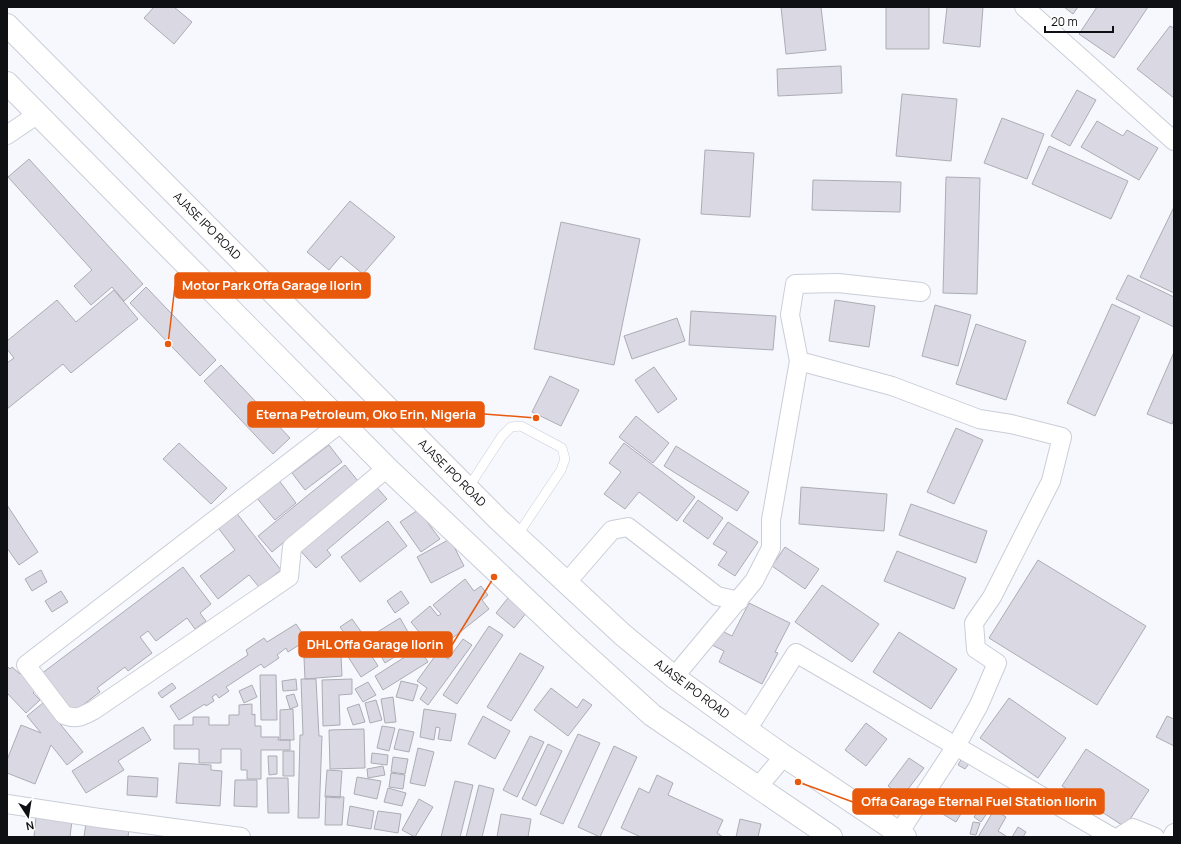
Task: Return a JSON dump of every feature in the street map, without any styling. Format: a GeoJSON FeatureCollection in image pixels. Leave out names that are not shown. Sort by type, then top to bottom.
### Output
{"type":"FeatureCollection","features":[{"type":"Feature","properties":{"kind":"highway","name":"AJASE IPO ROAD"},"geometry":{"type":"LineString","coordinates":[[7,25],[467,488],[623,635],[674,677],[747,730],[902,835]]}},
{"type":"Feature","properties":{"kind":"highway"},"geometry":{"type":"LineString","coordinates":[[7,83],[386,468],[568,639],[652,715],[831,837]]}},
{"type":"Feature","properties":{"kind":"street"},"geometry":{"type":"LineString","coordinates":[[1024,7],[1174,141]]}},
{"type":"Feature","properties":{"kind":"street"},"geometry":{"type":"LineString","coordinates":[[7,134],[38,114]]}},
{"type":"Feature","properties":{"kind":"street"},"geometry":{"type":"LineString","coordinates":[[674,677],[754,581],[771,548],[771,520],[799,361],[790,315],[795,284],[838,283],[921,292]]}},
{"type":"Feature","properties":{"kind":"street"},"geometry":{"type":"LineString","coordinates":[[799,361],[892,386],[979,419],[1011,424],[1062,437],[1051,481],[992,597],[974,623],[976,649],[997,663],[979,705],[902,835]]}},
{"type":"Feature","properties":{"kind":"street"},"geometry":{"type":"LineString","coordinates":[[342,422],[26,665],[64,715],[73,718],[82,716],[94,710],[289,577],[292,547],[386,468]]}},
{"type":"Feature","properties":{"kind":"street"},"geometry":{"type":"LineString","coordinates":[[567,582],[612,530],[628,527],[717,596],[739,600]]}},
{"type":"Feature","properties":{"kind":"street"},"geometry":{"type":"LineString","coordinates":[[747,730],[796,653],[1112,837]]}},
{"type":"Feature","properties":{"kind":"street"},"geometry":{"type":"LineString","coordinates":[[758,787],[784,756]]}},
{"type":"Feature","properties":{"kind":"street"},"geometry":{"type":"LineString","coordinates":[[7,804],[184,833],[241,837]]}},
{"type":"Feature","properties":{"kind":"street"},"geometry":{"type":"LineString","coordinates":[[1119,837],[1133,828],[1156,837]]}},
{"type":"Feature","properties":{"kind":"street"},"geometry":{"type":"LineString","coordinates":[[1172,837],[1174,833]]}},
{"type":"Feature","properties":{"kind":"lane"},"geometry":{"type":"LineString","coordinates":[[467,488],[502,436],[511,427],[521,426],[562,448],[565,459],[561,470],[517,536]]}},
{"type":"Feature","properties":{"kind":"building"},"geometry":{"type":"Polygon","coordinates":[[[154,7],[174,7],[192,22],[174,44],[144,18],[154,7]]]}},
{"type":"Feature","properties":{"kind":"building"},"geometry":{"type":"Polygon","coordinates":[[[781,7],[821,7],[826,50],[786,54],[781,7]]]}},
{"type":"Feature","properties":{"kind":"building"},"geometry":{"type":"Polygon","coordinates":[[[886,7],[929,7],[929,49],[886,49],[886,7]]]}},
{"type":"Feature","properties":{"kind":"building"},"geometry":{"type":"Polygon","coordinates":[[[947,7],[983,7],[980,47],[943,43],[947,7]]]}},
{"type":"Feature","properties":{"kind":"building"},"geometry":{"type":"Polygon","coordinates":[[[1064,7],[1078,7],[1073,14],[1064,7]]]}},
{"type":"Feature","properties":{"kind":"building"},"geometry":{"type":"Polygon","coordinates":[[[1097,7],[1148,7],[1114,58],[1079,34],[1097,7]]]}},
{"type":"Feature","properties":{"kind":"building"},"geometry":{"type":"Polygon","coordinates":[[[1170,26],[1174,28],[1174,98],[1137,69],[1170,26]]]}},
{"type":"Feature","properties":{"kind":"building"},"geometry":{"type":"Polygon","coordinates":[[[841,66],[842,93],[778,96],[777,69],[841,66]]]}},
{"type":"Feature","properties":{"kind":"building"},"geometry":{"type":"Polygon","coordinates":[[[1077,90],[1096,100],[1070,146],[1051,136],[1077,90]]]}},
{"type":"Feature","properties":{"kind":"building"},"geometry":{"type":"Polygon","coordinates":[[[902,94],[957,99],[951,161],[896,156],[902,94]]]}},
{"type":"Feature","properties":{"kind":"building"},"geometry":{"type":"Polygon","coordinates":[[[1002,118],[1044,134],[1027,179],[984,163],[1002,118]]]}},
{"type":"Feature","properties":{"kind":"building"},"geometry":{"type":"Polygon","coordinates":[[[1097,121],[1123,136],[1127,130],[1158,148],[1139,180],[1081,147],[1097,121]]]}},
{"type":"Feature","properties":{"kind":"building"},"geometry":{"type":"Polygon","coordinates":[[[1049,146],[1128,181],[1111,219],[1032,184],[1049,146]]]}},
{"type":"Feature","properties":{"kind":"building"},"geometry":{"type":"Polygon","coordinates":[[[705,150],[754,153],[750,217],[701,214],[705,150]]]}},
{"type":"Feature","properties":{"kind":"building"},"geometry":{"type":"Polygon","coordinates":[[[29,159],[143,284],[124,301],[112,287],[91,305],[74,286],[92,270],[8,177],[29,159]]]}},
{"type":"Feature","properties":{"kind":"building"},"geometry":{"type":"Polygon","coordinates":[[[946,177],[980,178],[977,294],[943,293],[946,177]]]}},
{"type":"Feature","properties":{"kind":"building"},"geometry":{"type":"Polygon","coordinates":[[[813,180],[901,182],[900,212],[812,210],[813,180]]]}},
{"type":"Feature","properties":{"kind":"building"},"geometry":{"type":"Polygon","coordinates":[[[350,201],[395,237],[363,274],[341,256],[329,270],[307,252],[350,201]]]}},
{"type":"Feature","properties":{"kind":"building"},"geometry":{"type":"Polygon","coordinates":[[[1174,207],[1174,293],[1140,277],[1174,207]]]}},
{"type":"Feature","properties":{"kind":"building"},"geometry":{"type":"Polygon","coordinates":[[[561,222],[640,239],[614,365],[534,349],[561,222]]]}},
{"type":"Feature","properties":{"kind":"building"},"geometry":{"type":"Polygon","coordinates":[[[1128,275],[1174,297],[1174,327],[1116,299],[1128,275]]]}},
{"type":"Feature","properties":{"kind":"building"},"geometry":{"type":"Polygon","coordinates":[[[146,287],[216,360],[200,376],[130,303],[146,287]]]}},
{"type":"Feature","properties":{"kind":"building"},"geometry":{"type":"Polygon","coordinates":[[[114,290],[138,319],[71,373],[63,364],[7,409],[7,363],[14,358],[7,349],[7,341],[57,300],[76,322],[114,290]]]}},
{"type":"Feature","properties":{"kind":"building"},"geometry":{"type":"Polygon","coordinates":[[[835,300],[875,306],[869,347],[829,341],[835,300]]]}},
{"type":"Feature","properties":{"kind":"building"},"geometry":{"type":"Polygon","coordinates":[[[1112,304],[1140,317],[1095,416],[1067,403],[1112,304]]]}},
{"type":"Feature","properties":{"kind":"building"},"geometry":{"type":"Polygon","coordinates":[[[935,305],[971,315],[958,366],[922,356],[935,305]]]}},
{"type":"Feature","properties":{"kind":"building"},"geometry":{"type":"Polygon","coordinates":[[[691,311],[776,316],[773,350],[689,345],[691,311]]]}},
{"type":"Feature","properties":{"kind":"building"},"geometry":{"type":"Polygon","coordinates":[[[677,318],[685,341],[632,359],[624,336],[677,318]]]}},
{"type":"Feature","properties":{"kind":"building"},"geometry":{"type":"Polygon","coordinates":[[[976,324],[1026,341],[1006,400],[956,384],[976,324]]]}},
{"type":"Feature","properties":{"kind":"building"},"geometry":{"type":"Polygon","coordinates":[[[1174,352],[1174,418],[1172,424],[1147,414],[1174,352]]]}},
{"type":"Feature","properties":{"kind":"building"},"geometry":{"type":"Polygon","coordinates":[[[221,365],[290,438],[273,454],[204,381],[221,365]]]}},
{"type":"Feature","properties":{"kind":"building"},"geometry":{"type":"Polygon","coordinates":[[[654,367],[677,399],[658,413],[635,380],[654,367]]]}},
{"type":"Feature","properties":{"kind":"building"},"geometry":{"type":"Polygon","coordinates":[[[550,376],[579,390],[561,426],[532,412],[550,376]]]}},
{"type":"Feature","properties":{"kind":"building"},"geometry":{"type":"Polygon","coordinates":[[[636,416],[669,443],[653,463],[619,437],[636,416]]]}},
{"type":"Feature","properties":{"kind":"building"},"geometry":{"type":"Polygon","coordinates":[[[956,428],[983,440],[954,504],[927,492],[956,428]]]}},
{"type":"Feature","properties":{"kind":"building"},"geometry":{"type":"Polygon","coordinates":[[[179,443],[227,488],[211,504],[163,459],[179,443]]]}},
{"type":"Feature","properties":{"kind":"building"},"geometry":{"type":"Polygon","coordinates":[[[624,443],[695,497],[677,521],[639,492],[625,509],[604,494],[621,472],[609,463],[624,443]]]}},
{"type":"Feature","properties":{"kind":"building"},"geometry":{"type":"Polygon","coordinates":[[[329,445],[342,462],[305,490],[292,473],[329,445]]]}},
{"type":"Feature","properties":{"kind":"building"},"geometry":{"type":"Polygon","coordinates":[[[676,446],[749,492],[737,511],[664,466],[676,446]]]}},
{"type":"Feature","properties":{"kind":"building"},"geometry":{"type":"Polygon","coordinates":[[[345,465],[358,481],[272,552],[258,536],[345,465]]]}},
{"type":"Feature","properties":{"kind":"building"},"geometry":{"type":"Polygon","coordinates":[[[278,479],[296,503],[275,520],[256,497],[278,479]]]}},
{"type":"Feature","properties":{"kind":"building"},"geometry":{"type":"Polygon","coordinates":[[[374,484],[387,499],[327,550],[331,555],[316,568],[298,548],[374,484]]]}},
{"type":"Feature","properties":{"kind":"building"},"geometry":{"type":"Polygon","coordinates":[[[801,487],[887,494],[884,531],[799,524],[801,487]]]}},
{"type":"Feature","properties":{"kind":"building"},"geometry":{"type":"Polygon","coordinates":[[[698,500],[723,518],[708,539],[683,521],[698,500]]]}},
{"type":"Feature","properties":{"kind":"building"},"geometry":{"type":"Polygon","coordinates":[[[911,504],[987,531],[976,563],[899,535],[911,504]]]}},
{"type":"Feature","properties":{"kind":"building"},"geometry":{"type":"Polygon","coordinates":[[[7,505],[38,552],[19,565],[7,548],[7,505]]]}},
{"type":"Feature","properties":{"kind":"building"},"geometry":{"type":"Polygon","coordinates":[[[418,510],[440,539],[421,552],[400,522],[418,510]]]}},
{"type":"Feature","properties":{"kind":"building"},"geometry":{"type":"Polygon","coordinates":[[[235,511],[281,570],[259,587],[249,575],[218,599],[200,576],[235,550],[216,525],[235,511]]]}},
{"type":"Feature","properties":{"kind":"building"},"geometry":{"type":"Polygon","coordinates":[[[388,521],[407,546],[360,582],[341,557],[388,521]]]}},
{"type":"Feature","properties":{"kind":"building"},"geometry":{"type":"Polygon","coordinates":[[[728,522],[758,542],[735,576],[718,565],[727,552],[713,544],[728,522]]]}},
{"type":"Feature","properties":{"kind":"building"},"geometry":{"type":"Polygon","coordinates":[[[450,539],[464,566],[431,583],[417,557],[450,539]]]}},
{"type":"Feature","properties":{"kind":"building"},"geometry":{"type":"Polygon","coordinates":[[[785,547],[819,569],[805,589],[772,566],[785,547]]]}},
{"type":"Feature","properties":{"kind":"building"},"geometry":{"type":"Polygon","coordinates":[[[897,551],[966,578],[954,609],[884,581],[897,551]]]}},
{"type":"Feature","properties":{"kind":"building"},"geometry":{"type":"Polygon","coordinates":[[[1038,560],[1146,626],[1097,705],[989,638],[1038,560]]]}},
{"type":"Feature","properties":{"kind":"building"},"geometry":{"type":"Polygon","coordinates":[[[183,567],[211,604],[200,613],[206,621],[195,629],[187,618],[156,641],[148,631],[140,637],[152,653],[128,671],[125,667],[97,688],[100,692],[71,714],[41,674],[183,567]]]}},
{"type":"Feature","properties":{"kind":"building"},"geometry":{"type":"Polygon","coordinates":[[[41,570],[47,582],[32,591],[25,579],[41,570]]]}},
{"type":"Feature","properties":{"kind":"building"},"geometry":{"type":"Polygon","coordinates":[[[465,579],[474,591],[481,586],[488,595],[482,600],[489,609],[435,652],[411,622],[430,606],[438,616],[441,614],[433,605],[465,579]]]}},
{"type":"Feature","properties":{"kind":"building"},"geometry":{"type":"Polygon","coordinates":[[[822,585],[879,624],[852,662],[795,622],[822,585]]]}},
{"type":"Feature","properties":{"kind":"building"},"geometry":{"type":"Polygon","coordinates":[[[61,591],[68,602],[52,612],[45,601],[61,591]]]}},
{"type":"Feature","properties":{"kind":"building"},"geometry":{"type":"Polygon","coordinates":[[[401,591],[409,603],[395,613],[387,601],[401,591]]]}},
{"type":"Feature","properties":{"kind":"building"},"geometry":{"type":"Polygon","coordinates":[[[508,598],[527,612],[514,628],[496,613],[508,598]]]}},
{"type":"Feature","properties":{"kind":"building"},"geometry":{"type":"Polygon","coordinates":[[[749,603],[790,623],[775,652],[778,653],[762,684],[719,662],[724,651],[710,644],[718,629],[732,636],[749,603]]]}},
{"type":"Feature","properties":{"kind":"building"},"geometry":{"type":"Polygon","coordinates":[[[400,618],[408,632],[389,644],[396,656],[385,663],[378,651],[371,655],[378,666],[361,677],[345,652],[400,618]]]}},
{"type":"Feature","properties":{"kind":"building"},"geometry":{"type":"Polygon","coordinates":[[[352,619],[362,633],[350,641],[340,627],[352,619]]]}},
{"type":"Feature","properties":{"kind":"building"},"geometry":{"type":"Polygon","coordinates":[[[296,624],[307,640],[288,652],[286,648],[277,655],[279,658],[264,668],[261,664],[226,687],[229,691],[219,698],[216,694],[212,697],[214,701],[206,706],[205,704],[179,720],[170,706],[248,655],[246,650],[264,638],[267,642],[296,624]]]}},
{"type":"Feature","properties":{"kind":"building"},"geometry":{"type":"Polygon","coordinates":[[[489,626],[503,635],[457,704],[443,695],[489,626]]]}},
{"type":"Feature","properties":{"kind":"building"},"geometry":{"type":"Polygon","coordinates":[[[338,632],[341,645],[329,649],[325,636],[338,632]]]}},
{"type":"Feature","properties":{"kind":"building"},"geometry":{"type":"Polygon","coordinates":[[[899,632],[957,669],[931,709],[873,672],[899,632]]]}},
{"type":"Feature","properties":{"kind":"building"},"geometry":{"type":"Polygon","coordinates":[[[463,639],[472,645],[428,705],[420,699],[427,688],[417,681],[438,652],[448,659],[463,639]]]}},
{"type":"Feature","properties":{"kind":"building"},"geometry":{"type":"Polygon","coordinates":[[[419,648],[428,662],[383,690],[375,676],[419,648]]]}},
{"type":"Feature","properties":{"kind":"building"},"geometry":{"type":"Polygon","coordinates":[[[520,653],[544,667],[511,721],[487,707],[520,653]]]}},
{"type":"Feature","properties":{"kind":"building"},"geometry":{"type":"Polygon","coordinates":[[[341,656],[342,676],[305,679],[304,658],[341,656]]]}},
{"type":"Feature","properties":{"kind":"building"},"geometry":{"type":"Polygon","coordinates":[[[7,666],[10,669],[12,667],[20,674],[23,671],[36,690],[33,693],[40,700],[26,713],[7,693],[7,666]]]}},
{"type":"Feature","properties":{"kind":"building"},"geometry":{"type":"Polygon","coordinates":[[[260,675],[276,675],[277,720],[261,720],[260,675]]]}},
{"type":"Feature","properties":{"kind":"building"},"geometry":{"type":"Polygon","coordinates":[[[296,679],[297,690],[283,691],[282,681],[296,679]]]}},
{"type":"Feature","properties":{"kind":"building"},"geometry":{"type":"Polygon","coordinates":[[[301,679],[316,679],[319,736],[322,736],[319,818],[298,818],[300,735],[303,735],[301,679]]]}},
{"type":"Feature","properties":{"kind":"building"},"geometry":{"type":"Polygon","coordinates":[[[352,679],[352,694],[339,695],[340,725],[323,726],[322,680],[352,679]]]}},
{"type":"Feature","properties":{"kind":"building"},"geometry":{"type":"Polygon","coordinates":[[[401,681],[418,685],[413,701],[396,697],[401,681]]]}},
{"type":"Feature","properties":{"kind":"building"},"geometry":{"type":"Polygon","coordinates":[[[368,682],[376,695],[363,702],[355,689],[368,682]]]}},
{"type":"Feature","properties":{"kind":"building"},"geometry":{"type":"Polygon","coordinates":[[[172,683],[176,688],[162,698],[158,693],[172,683]]]}},
{"type":"Feature","properties":{"kind":"building"},"geometry":{"type":"Polygon","coordinates":[[[252,685],[257,697],[244,703],[239,691],[252,685]]]}},
{"type":"Feature","properties":{"kind":"building"},"geometry":{"type":"Polygon","coordinates":[[[551,688],[577,708],[583,699],[592,705],[568,736],[534,710],[551,688]]]}},
{"type":"Feature","properties":{"kind":"building"},"geometry":{"type":"Polygon","coordinates":[[[294,694],[298,706],[290,709],[286,696],[294,694]]]}},
{"type":"Feature","properties":{"kind":"building"},"geometry":{"type":"Polygon","coordinates":[[[393,697],[396,722],[385,723],[381,699],[393,697]]]}},
{"type":"Feature","properties":{"kind":"building"},"geometry":{"type":"Polygon","coordinates":[[[1009,698],[1066,738],[1038,778],[980,738],[1009,698]]]}},
{"type":"Feature","properties":{"kind":"building"},"geometry":{"type":"Polygon","coordinates":[[[376,700],[382,720],[370,723],[365,703],[376,700]]]}},
{"type":"Feature","properties":{"kind":"building"},"geometry":{"type":"Polygon","coordinates":[[[43,703],[83,752],[67,765],[51,745],[35,784],[7,773],[7,760],[21,725],[41,733],[27,716],[43,703]]]}},
{"type":"Feature","properties":{"kind":"building"},"geometry":{"type":"Polygon","coordinates":[[[252,704],[252,715],[255,714],[255,726],[261,726],[261,737],[279,737],[278,740],[290,740],[290,750],[261,750],[261,779],[247,779],[247,770],[241,770],[241,749],[221,749],[221,763],[199,763],[199,749],[174,749],[174,725],[193,725],[193,717],[209,717],[209,725],[229,725],[229,715],[239,715],[239,705],[252,704]]]}},
{"type":"Feature","properties":{"kind":"building"},"geometry":{"type":"Polygon","coordinates":[[[359,704],[365,722],[353,725],[347,708],[359,704]]]}},
{"type":"Feature","properties":{"kind":"building"},"geometry":{"type":"Polygon","coordinates":[[[293,709],[294,740],[280,740],[280,710],[293,709]]]}},
{"type":"Feature","properties":{"kind":"building"},"geometry":{"type":"Polygon","coordinates":[[[424,709],[456,714],[451,741],[438,739],[440,728],[436,727],[434,740],[420,737],[424,709]]]}},
{"type":"Feature","properties":{"kind":"building"},"geometry":{"type":"Polygon","coordinates":[[[483,716],[510,731],[495,759],[468,744],[483,716]]]}},
{"type":"Feature","properties":{"kind":"building"},"geometry":{"type":"Polygon","coordinates":[[[1167,716],[1174,719],[1174,746],[1156,737],[1167,716]]]}},
{"type":"Feature","properties":{"kind":"building"},"geometry":{"type":"Polygon","coordinates":[[[866,723],[887,739],[866,766],[845,750],[866,723]]]}},
{"type":"Feature","properties":{"kind":"building"},"geometry":{"type":"Polygon","coordinates":[[[382,726],[395,728],[389,751],[377,748],[382,726]]]}},
{"type":"Feature","properties":{"kind":"building"},"geometry":{"type":"Polygon","coordinates":[[[143,727],[151,740],[118,761],[124,770],[86,793],[72,771],[143,727]]]}},
{"type":"Feature","properties":{"kind":"building"},"geometry":{"type":"Polygon","coordinates":[[[364,729],[365,768],[330,769],[329,730],[364,729]]]}},
{"type":"Feature","properties":{"kind":"building"},"geometry":{"type":"Polygon","coordinates":[[[399,729],[414,732],[409,752],[394,749],[399,729]]]}},
{"type":"Feature","properties":{"kind":"building"},"geometry":{"type":"Polygon","coordinates":[[[578,734],[600,743],[563,824],[540,814],[578,734]]]}},
{"type":"Feature","properties":{"kind":"building"},"geometry":{"type":"Polygon","coordinates":[[[530,736],[544,742],[517,797],[503,790],[530,736]]]}},
{"type":"Feature","properties":{"kind":"building"},"geometry":{"type":"Polygon","coordinates":[[[548,744],[562,751],[536,806],[522,799],[548,744]]]}},
{"type":"Feature","properties":{"kind":"building"},"geometry":{"type":"Polygon","coordinates":[[[614,746],[637,757],[600,837],[578,827],[614,746]]]}},
{"type":"Feature","properties":{"kind":"building"},"geometry":{"type":"Polygon","coordinates":[[[418,748],[434,752],[425,786],[410,783],[418,748]]]}},
{"type":"Feature","properties":{"kind":"building"},"geometry":{"type":"Polygon","coordinates":[[[1086,749],[1149,790],[1125,827],[1062,786],[1086,749]]]}},
{"type":"Feature","properties":{"kind":"building"},"geometry":{"type":"Polygon","coordinates":[[[283,751],[294,751],[294,776],[283,776],[283,751]]]}},
{"type":"Feature","properties":{"kind":"building"},"geometry":{"type":"Polygon","coordinates":[[[372,753],[388,755],[387,765],[371,763],[372,753]]]}},
{"type":"Feature","properties":{"kind":"building"},"geometry":{"type":"Polygon","coordinates":[[[268,756],[277,756],[277,774],[269,775],[268,756]]]}},
{"type":"Feature","properties":{"kind":"building"},"geometry":{"type":"Polygon","coordinates":[[[963,756],[971,761],[965,769],[958,765],[963,756]]]}},
{"type":"Feature","properties":{"kind":"building"},"geometry":{"type":"Polygon","coordinates":[[[393,757],[408,759],[405,774],[391,772],[393,757]]]}},
{"type":"Feature","properties":{"kind":"building"},"geometry":{"type":"Polygon","coordinates":[[[909,758],[924,768],[902,797],[888,786],[909,758]]]}},
{"type":"Feature","properties":{"kind":"building"},"geometry":{"type":"Polygon","coordinates":[[[179,763],[211,765],[211,770],[222,771],[220,806],[176,803],[179,763]]]}},
{"type":"Feature","properties":{"kind":"building"},"geometry":{"type":"Polygon","coordinates":[[[383,766],[385,775],[368,778],[367,769],[383,766]]]}},
{"type":"Feature","properties":{"kind":"building"},"geometry":{"type":"Polygon","coordinates":[[[327,770],[342,771],[340,798],[325,797],[327,770]]]}},
{"type":"Feature","properties":{"kind":"building"},"geometry":{"type":"Polygon","coordinates":[[[391,773],[405,775],[403,789],[389,787],[391,773]]]}},
{"type":"Feature","properties":{"kind":"building"},"geometry":{"type":"Polygon","coordinates":[[[657,775],[673,783],[668,795],[723,820],[717,833],[723,837],[641,837],[621,828],[639,788],[649,793],[657,775]]]}},
{"type":"Feature","properties":{"kind":"building"},"geometry":{"type":"Polygon","coordinates":[[[128,776],[158,778],[157,797],[127,795],[128,776]]]}},
{"type":"Feature","properties":{"kind":"building"},"geometry":{"type":"Polygon","coordinates":[[[357,777],[381,781],[377,799],[354,794],[357,777]]]}},
{"type":"Feature","properties":{"kind":"building"},"geometry":{"type":"Polygon","coordinates":[[[267,778],[288,778],[289,813],[268,813],[267,778]]]}},
{"type":"Feature","properties":{"kind":"building"},"geometry":{"type":"Polygon","coordinates":[[[235,780],[257,780],[257,807],[234,806],[235,780]]]}},
{"type":"Feature","properties":{"kind":"building"},"geometry":{"type":"Polygon","coordinates":[[[455,781],[473,785],[460,837],[441,837],[455,781]]]}},
{"type":"Feature","properties":{"kind":"building"},"geometry":{"type":"Polygon","coordinates":[[[479,785],[494,789],[482,837],[466,837],[479,785]]]}},
{"type":"Feature","properties":{"kind":"building"},"geometry":{"type":"Polygon","coordinates":[[[388,788],[406,793],[402,806],[384,802],[388,788]]]}},
{"type":"Feature","properties":{"kind":"building"},"geometry":{"type":"Polygon","coordinates":[[[952,793],[968,802],[956,822],[941,813],[952,793]]]}},
{"type":"Feature","properties":{"kind":"building"},"geometry":{"type":"Polygon","coordinates":[[[326,796],[344,797],[342,825],[325,825],[326,796]]]}},
{"type":"Feature","properties":{"kind":"building"},"geometry":{"type":"Polygon","coordinates":[[[419,799],[433,807],[415,837],[402,830],[419,799]]]}},
{"type":"Feature","properties":{"kind":"building"},"geometry":{"type":"Polygon","coordinates":[[[984,804],[990,809],[981,822],[974,817],[984,804]]]}},
{"type":"Feature","properties":{"kind":"building"},"geometry":{"type":"Polygon","coordinates":[[[350,806],[374,811],[371,829],[347,825],[350,806]]]}},
{"type":"Feature","properties":{"kind":"building"},"geometry":{"type":"Polygon","coordinates":[[[994,810],[1006,817],[998,831],[1006,836],[978,837],[994,810]]]}},
{"type":"Feature","properties":{"kind":"building"},"geometry":{"type":"Polygon","coordinates":[[[378,811],[401,814],[398,833],[374,829],[378,811]]]}},
{"type":"Feature","properties":{"kind":"building"},"geometry":{"type":"Polygon","coordinates":[[[501,814],[531,819],[528,837],[497,837],[501,814]]]}},
{"type":"Feature","properties":{"kind":"building"},"geometry":{"type":"Polygon","coordinates":[[[36,816],[72,820],[70,837],[34,837],[36,816]]]}},
{"type":"Feature","properties":{"kind":"building"},"geometry":{"type":"Polygon","coordinates":[[[740,819],[761,824],[758,837],[736,837],[740,819]]]}},
{"type":"Feature","properties":{"kind":"building"},"geometry":{"type":"Polygon","coordinates":[[[973,822],[980,823],[976,835],[970,834],[973,822]]]}},
{"type":"Feature","properties":{"kind":"building"},"geometry":{"type":"Polygon","coordinates":[[[86,823],[129,829],[128,837],[84,837],[86,823]]]}},
{"type":"Feature","properties":{"kind":"building"},"geometry":{"type":"Polygon","coordinates":[[[1018,827],[1026,832],[1023,837],[1012,837],[1018,827]]]}},
{"type":"Feature","properties":{"kind":"place","name":"Motor Park Offa Garage Ilorin"},"geometry":{"type":"Point","coordinates":[168,344]}},
{"type":"Feature","properties":{"kind":"place","name":"Eterna Petroleum, Oko Erin, Nigeria"},"geometry":{"type":"Point","coordinates":[536,418]}},
{"type":"Feature","properties":{"kind":"place","name":"DHL Offa Garage Ilorin"},"geometry":{"type":"Point","coordinates":[494,577]}},
{"type":"Feature","properties":{"kind":"place","name":"Offa Garage Eternal Fuel Station Ilorin"},"geometry":{"type":"Point","coordinates":[798,782]}}]}
